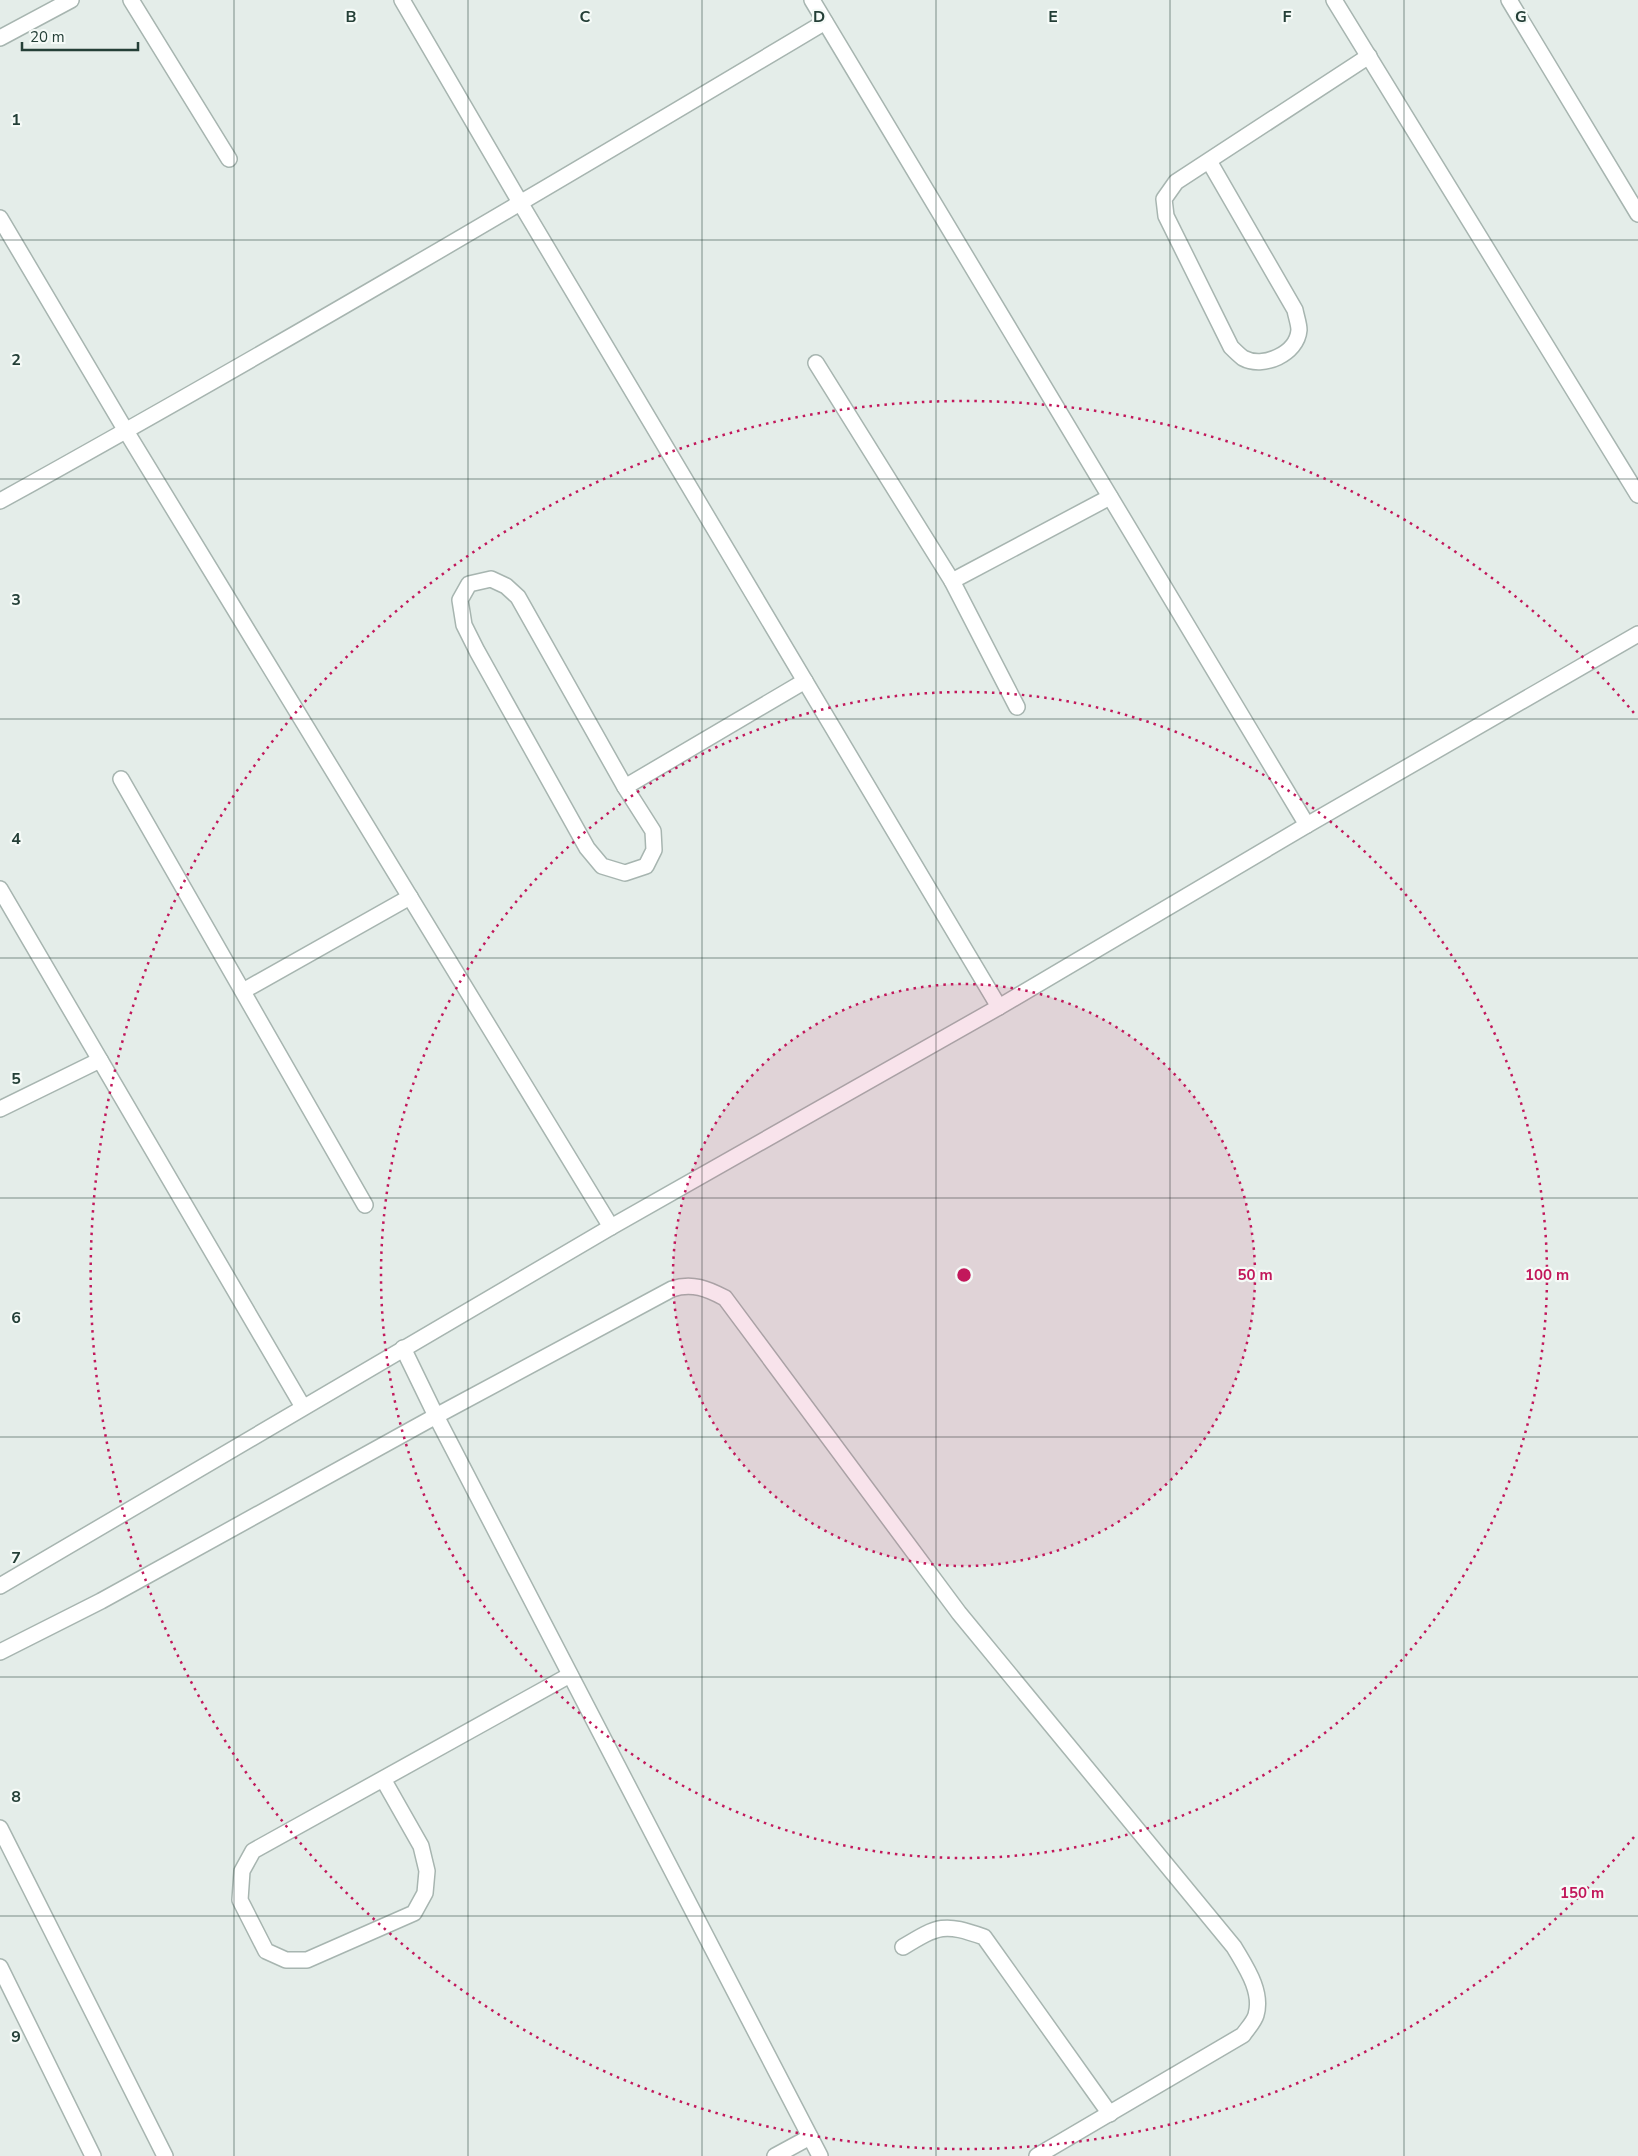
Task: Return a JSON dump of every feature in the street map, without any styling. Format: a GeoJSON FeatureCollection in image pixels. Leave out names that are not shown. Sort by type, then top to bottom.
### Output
{"type":"FeatureCollection","features":[{"type":"Feature","properties":{"kind":"street"},"geometry":{"type":"LineString","coordinates":[[0,38],[71,0]]}},
{"type":"Feature","properties":{"kind":"street"},"geometry":{"type":"LineString","coordinates":[[131,0],[229,159]]}},
{"type":"Feature","properties":{"kind":"street"},"geometry":{"type":"LineString","coordinates":[[402,0],[521,204],[999,1006]]}},
{"type":"Feature","properties":{"kind":"street"},"geometry":{"type":"LineString","coordinates":[[812,0],[1307,825]]}},
{"type":"Feature","properties":{"kind":"street"},"geometry":{"type":"LineString","coordinates":[[1334,0],[1638,496]]}},
{"type":"Feature","properties":{"kind":"street"},"geometry":{"type":"LineString","coordinates":[[1509,0],[1636,207]]}},
{"type":"Feature","properties":{"kind":"street"},"geometry":{"type":"LineString","coordinates":[[0,501],[126,431],[521,204],[825,22]]}},
{"type":"Feature","properties":{"kind":"street"},"geometry":{"type":"LineString","coordinates":[[1209,160],[1295,310],[1299,330],[1294,344],[1280,357],[1264,362],[1244,358],[1231,347],[1166,216],[1164,199],[1176,182],[1209,160],[1369,56]]}},
{"type":"Feature","properties":{"kind":"street"},"geometry":{"type":"LineString","coordinates":[[0,218],[126,431],[611,1227]]}},
{"type":"Feature","properties":{"kind":"street"},"geometry":{"type":"LineString","coordinates":[[816,364],[952,581],[1017,707]]}},
{"type":"Feature","properties":{"kind":"street"},"geometry":{"type":"LineString","coordinates":[[952,581],[1110,497]]}},
{"type":"Feature","properties":{"kind":"street"},"geometry":{"type":"LineString","coordinates":[[491,579],[506,586],[518,597],[625,787],[653,831],[654,850],[646,866],[625,873],[602,866],[587,848],[477,651],[464,624],[460,600],[469,584],[491,579]]}},
{"type":"Feature","properties":{"kind":"street"},"geometry":{"type":"LineString","coordinates":[[0,1586],[303,1406],[611,1227],[999,1006],[1638,634]]}},
{"type":"Feature","properties":{"kind":"street"},"geometry":{"type":"LineString","coordinates":[[625,787],[806,681]]}},
{"type":"Feature","properties":{"kind":"street"},"geometry":{"type":"LineString","coordinates":[[121,779],[365,1205]]}},
{"type":"Feature","properties":{"kind":"street"},"geometry":{"type":"LineString","coordinates":[[0,888],[303,1406]]}},
{"type":"Feature","properties":{"kind":"street"},"geometry":{"type":"LineString","coordinates":[[243,991],[410,897]]}},
{"type":"Feature","properties":{"kind":"street"},"geometry":{"type":"LineString","coordinates":[[0,1109],[100,1060]]}},
{"type":"Feature","properties":{"kind":"street"},"geometry":{"type":"LineString","coordinates":[[0,1652],[101,1601],[436,1416],[672,1289],[684,1285],[708,1289],[725,1298],[959,1613],[1234,1948],[1253,1982],[1257,2000],[1256,2015],[1243,2035],[1037,2156]]}},
{"type":"Feature","properties":{"kind":"street"},"geometry":{"type":"LineString","coordinates":[[403,1348],[436,1416],[820,2156]]}},
{"type":"Feature","properties":{"kind":"street"},"geometry":{"type":"LineString","coordinates":[[383,1779],[420,1846],[427,1871],[425,1892],[414,1913],[307,1960],[286,1960],[266,1951],[240,1900],[242,1871],[253,1851],[570,1675]]}},
{"type":"Feature","properties":{"kind":"street"},"geometry":{"type":"LineString","coordinates":[[0,1828],[165,2156]]}},
{"type":"Feature","properties":{"kind":"street"},"geometry":{"type":"LineString","coordinates":[[904,1947],[931,1930],[956,1928],[984,1937],[1110,2114]]}},
{"type":"Feature","properties":{"kind":"street"},"geometry":{"type":"LineString","coordinates":[[0,1967],[93,2156]]}},
{"type":"Feature","properties":{"kind":"street"},"geometry":{"type":"LineString","coordinates":[[775,2156],[810,2137]]}}]}
